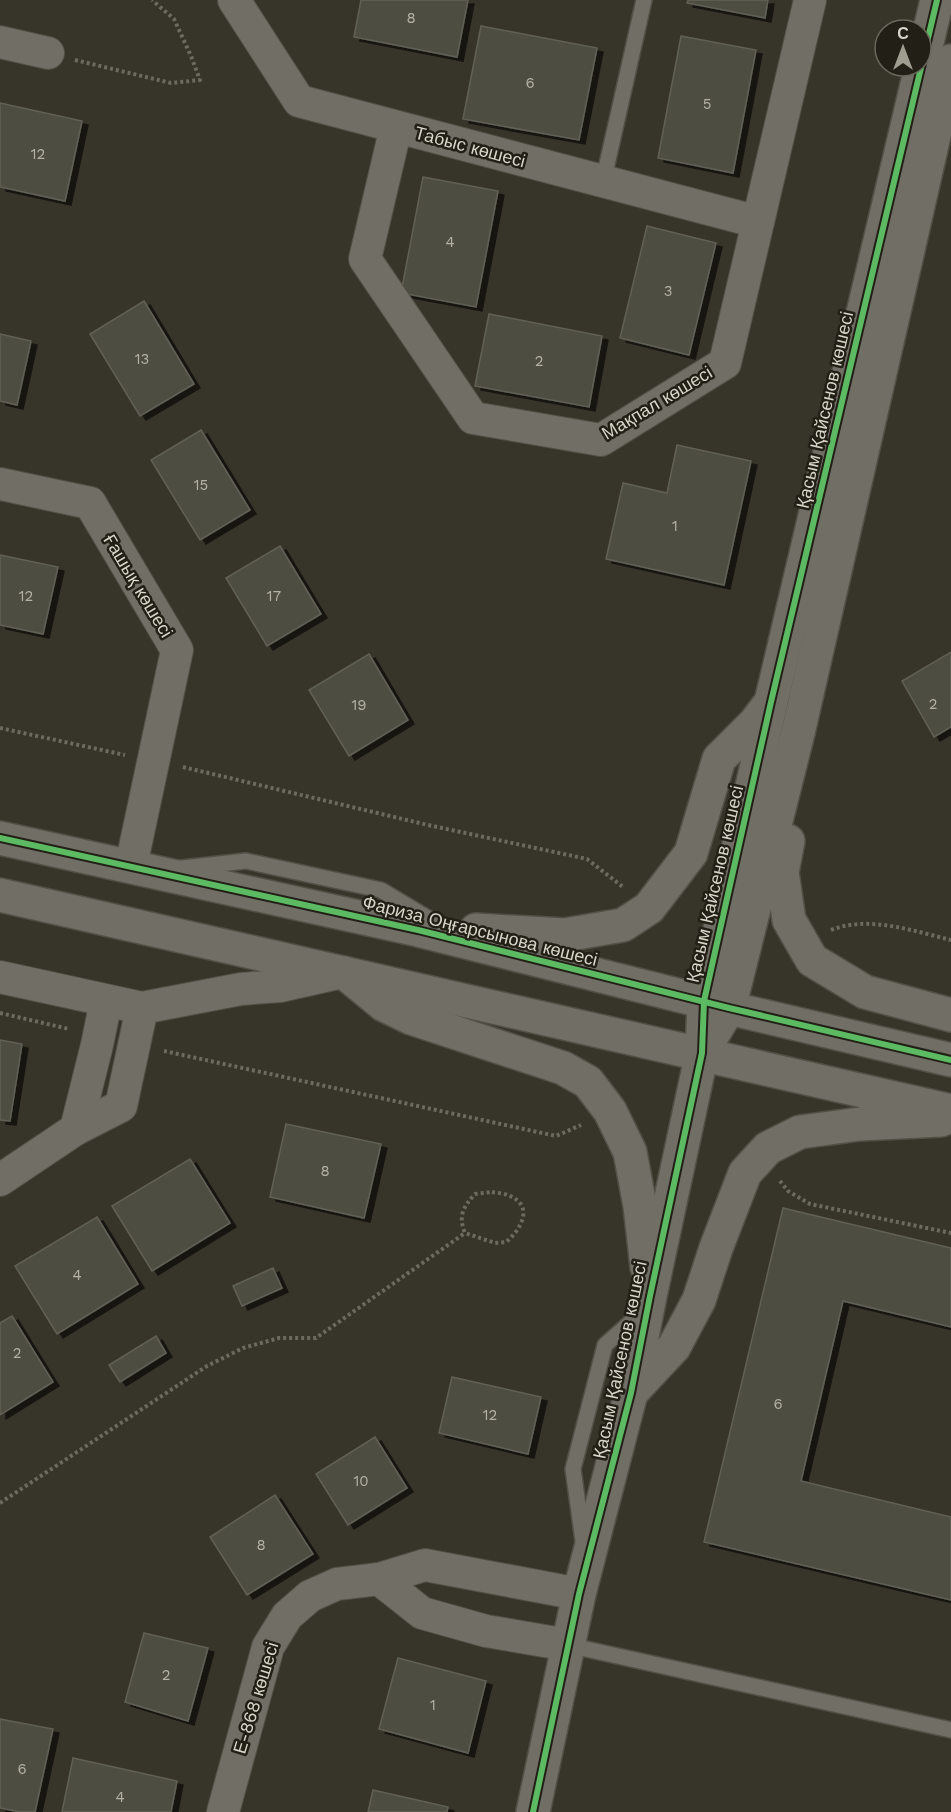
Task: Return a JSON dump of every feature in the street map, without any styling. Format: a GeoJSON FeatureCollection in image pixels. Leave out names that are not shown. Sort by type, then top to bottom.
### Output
{"type":"FeatureCollection","features":[{"type":"Feature","properties":{"kind":"street","name":"Табыс көшесі"},"geometry":{"type":"LineString","coordinates":[[234,0],[299,101],[758,222]]}},
{"type":"Feature","properties":{"kind":"street","name":"Мақпал көшесі"},"geometry":{"type":"LineString","coordinates":[[396,128],[365,259],[473,418],[601,440],[725,363],[810,0]]}},
{"type":"Feature","properties":{"kind":"street","name":"Қасым Қайсенов көшесі"},"geometry":{"type":"LineString","coordinates":[[716,1004],[771,702],[937,0]]}},
{"type":"Feature","properties":{"kind":"street"},"geometry":{"type":"LineString","coordinates":[[0,42],[48,53]]}},
{"type":"Feature","properties":{"kind":"street","name":"Қасым Қайсенов көшесі"},"geometry":{"type":"LineString","coordinates":[[533,1812],[583,1580],[631,1393],[702,1053],[798,733],[951,61]]}},
{"type":"Feature","properties":{"kind":"street","name":"Ғашық көшесі"},"geometry":{"type":"LineString","coordinates":[[0,484],[90,503],[177,651],[154,760],[142,869]]}},
{"type":"Feature","properties":{"kind":"street"},"geometry":{"type":"LineString","coordinates":[[445,934],[491,929],[565,935],[623,925],[649,908],[691,853],[719,759],[755,723],[771,702]]}},
{"type":"Feature","properties":{"kind":"street"},"geometry":{"type":"LineString","coordinates":[[798,733],[804,770],[782,872],[789,920],[812,960],[865,992],[951,1015]]}},
{"type":"Feature","properties":{"kind":"street","name":"Фариза Оңғарсынова көшесі"},"geometry":{"type":"LineString","coordinates":[[5,836],[142,869],[445,934],[716,1004],[951,1060]]}},
{"type":"Feature","properties":{"kind":"street"},"geometry":{"type":"LineString","coordinates":[[0,895],[951,1111]]}},
{"type":"Feature","properties":{"kind":"street"},"geometry":{"type":"LineString","coordinates":[[0,977],[142,1008],[241,990],[281,986],[343,972]]}},
{"type":"Feature","properties":{"kind":"street"},"geometry":{"type":"LineString","coordinates":[[343,972],[384,1005],[411,1018],[563,1068],[588,1082],[610,1112],[630,1152],[640,1206],[649,1301]]}},
{"type":"Feature","properties":{"kind":"street"},"geometry":{"type":"LineString","coordinates":[[76,1129],[106,1001]]}},
{"type":"Feature","properties":{"kind":"street"},"geometry":{"type":"LineString","coordinates":[[0,1180],[76,1129],[122,1106],[142,1008]]}},
{"type":"Feature","properties":{"kind":"street"},"geometry":{"type":"LineString","coordinates":[[631,1393],[674,1347],[699,1300],[745,1173],[768,1148],[800,1132],[860,1124],[951,1120]]}},
{"type":"Feature","properties":{"kind":"street","name":"Е-868 көшесі"},"geometry":{"type":"LineString","coordinates":[[223,1812],[268,1647],[287,1616],[310,1596],[338,1584],[379,1579],[425,1565],[583,1580]]}},
{"type":"Feature","properties":{"kind":"street"},"geometry":{"type":"LineString","coordinates":[[379,1579],[422,1613],[486,1631],[568,1645]]}},
{"type":"Feature","properties":{"kind":"lane"},"geometry":{"type":"LineString","coordinates":[[603,182],[644,0]]}},
{"type":"Feature","properties":{"kind":"lane"},"geometry":{"type":"LineString","coordinates":[[583,1580],[573,1469],[605,1345],[649,1301]]}},
{"type":"Feature","properties":{"kind":"lane"},"geometry":{"type":"LineString","coordinates":[[568,1645],[951,1730]]}},
{"type":"Feature","properties":{"kind":"path"},"geometry":{"type":"LineString","coordinates":[[48,53],[171,83],[200,80],[174,19],[152,0]]}},
{"type":"Feature","properties":{"kind":"path"},"geometry":{"type":"LineString","coordinates":[[0,728],[154,760],[428,825],[587,859],[649,908]]}},
{"type":"Feature","properties":{"kind":"path"},"geometry":{"type":"LineString","coordinates":[[801,941],[846,924],[890,926],[951,940]]}},
{"type":"Feature","properties":{"kind":"path"},"geometry":{"type":"LineString","coordinates":[[0,1013],[99,1036]]}},
{"type":"Feature","properties":{"kind":"path"},"geometry":{"type":"LineString","coordinates":[[134,1045],[556,1136],[610,1112]]}},
{"type":"Feature","properties":{"kind":"path"},"geometry":{"type":"LineString","coordinates":[[760,1157],[788,1191],[810,1203],[951,1233]]}},
{"type":"Feature","properties":{"kind":"path"},"geometry":{"type":"LineString","coordinates":[[492,1192],[509,1195],[519,1202],[524,1214],[520,1227],[506,1242],[495,1243],[465,1233],[461,1223],[462,1214],[475,1194],[492,1192]]}},
{"type":"Feature","properties":{"kind":"path"},"geometry":{"type":"LineString","coordinates":[[0,1503],[207,1366],[243,1348],[279,1338],[316,1338],[465,1233]]}},
{"type":"Feature","properties":{"kind":"building"},"geometry":{"type":"Polygon","coordinates":[[[361,0],[468,0],[457,57],[354,37],[361,0]]]}},
{"type":"Feature","properties":{"kind":"building"},"geometry":{"type":"Polygon","coordinates":[[[688,0],[768,0],[765,18],[687,3],[688,0]]]}},
{"type":"Feature","properties":{"kind":"building"},"geometry":{"type":"Polygon","coordinates":[[[481,26],[597,48],[579,140],[463,119],[481,26]]]}},
{"type":"Feature","properties":{"kind":"building"},"geometry":{"type":"Polygon","coordinates":[[[681,36],[756,50],[733,173],[658,158],[681,36]]]}},
{"type":"Feature","properties":{"kind":"building"},"geometry":{"type":"Polygon","coordinates":[[[0,103],[82,121],[65,201],[0,187],[0,103]]]}},
{"type":"Feature","properties":{"kind":"building"},"geometry":{"type":"Polygon","coordinates":[[[423,177],[498,191],[476,307],[401,293],[423,177]]]}},
{"type":"Feature","properties":{"kind":"building"},"geometry":{"type":"Polygon","coordinates":[[[647,226],[716,243],[689,355],[620,338],[647,226]]]}},
{"type":"Feature","properties":{"kind":"building"},"geometry":{"type":"Polygon","coordinates":[[[144,301],[194,384],[140,416],[90,334],[144,301]]]}},
{"type":"Feature","properties":{"kind":"building"},"geometry":{"type":"Polygon","coordinates":[[[489,314],[602,336],[589,407],[475,386],[489,314]]]}},
{"type":"Feature","properties":{"kind":"building"},"geometry":{"type":"Polygon","coordinates":[[[0,334],[31,341],[17,405],[0,401],[0,334]]]}},
{"type":"Feature","properties":{"kind":"building"},"geometry":{"type":"Polygon","coordinates":[[[201,430],[250,510],[200,540],[151,460],[201,430]]]}},
{"type":"Feature","properties":{"kind":"building"},"geometry":{"type":"Polygon","coordinates":[[[677,445],[751,461],[724,585],[606,559],[623,483],[667,493],[677,445]]]}},
{"type":"Feature","properties":{"kind":"building"},"geometry":{"type":"Polygon","coordinates":[[[280,546],[321,614],[267,646],[226,578],[280,546]]]}},
{"type":"Feature","properties":{"kind":"building"},"geometry":{"type":"Polygon","coordinates":[[[0,555],[58,567],[43,634],[0,625],[0,555]]]}},
{"type":"Feature","properties":{"kind":"building"},"geometry":{"type":"Polygon","coordinates":[[[951,652],[951,727],[934,737],[902,681],[951,652]]]}},
{"type":"Feature","properties":{"kind":"building"},"geometry":{"type":"Polygon","coordinates":[[[369,654],[408,720],[349,756],[309,690],[369,654]]]}},
{"type":"Feature","properties":{"kind":"building"},"geometry":{"type":"Polygon","coordinates":[[[0,1040],[22,1044],[10,1121],[0,1120],[0,1040]]]}},
{"type":"Feature","properties":{"kind":"building"},"geometry":{"type":"Polygon","coordinates":[[[286,1124],[381,1144],[364,1218],[270,1197],[286,1124]]]}},
{"type":"Feature","properties":{"kind":"building"},"geometry":{"type":"Polygon","coordinates":[[[190,1159],[230,1223],[152,1271],[112,1206],[190,1159]]]}},
{"type":"Feature","properties":{"kind":"building"},"geometry":{"type":"Polygon","coordinates":[[[783,1208],[951,1248],[951,1327],[843,1301],[801,1481],[951,1517],[951,1600],[704,1542],[783,1208]]]}},
{"type":"Feature","properties":{"kind":"building"},"geometry":{"type":"Polygon","coordinates":[[[97,1217],[138,1284],[57,1334],[15,1266],[97,1217]]]}},
{"type":"Feature","properties":{"kind":"building"},"geometry":{"type":"Polygon","coordinates":[[[273,1268],[282,1288],[242,1306],[233,1286],[273,1268]]]}},
{"type":"Feature","properties":{"kind":"building"},"geometry":{"type":"Polygon","coordinates":[[[12,1316],[53,1382],[0,1415],[0,1323],[12,1316]]]}},
{"type":"Feature","properties":{"kind":"building"},"geometry":{"type":"Polygon","coordinates":[[[156,1336],[166,1353],[120,1382],[109,1365],[156,1336]]]}},
{"type":"Feature","properties":{"kind":"building"},"geometry":{"type":"Polygon","coordinates":[[[452,1377],[541,1397],[528,1454],[439,1433],[452,1377]]]}},
{"type":"Feature","properties":{"kind":"building"},"geometry":{"type":"Polygon","coordinates":[[[375,1437],[407,1488],[348,1525],[316,1474],[375,1437]]]}},
{"type":"Feature","properties":{"kind":"building"},"geometry":{"type":"Polygon","coordinates":[[[275,1495],[313,1554],[247,1595],[210,1537],[275,1495]]]}},
{"type":"Feature","properties":{"kind":"building"},"geometry":{"type":"Polygon","coordinates":[[[144,1633],[208,1648],[188,1721],[125,1702],[144,1633]]]}},
{"type":"Feature","properties":{"kind":"building"},"geometry":{"type":"Polygon","coordinates":[[[398,1658],[486,1681],[468,1753],[379,1729],[398,1658]]]}},
{"type":"Feature","properties":{"kind":"building"},"geometry":{"type":"Polygon","coordinates":[[[0,1719],[53,1729],[35,1812],[0,1808],[0,1719]]]}},
{"type":"Feature","properties":{"kind":"building"},"geometry":{"type":"Polygon","coordinates":[[[73,1758],[177,1781],[171,1812],[62,1812],[73,1758]]]}},
{"type":"Feature","properties":{"kind":"building"},"geometry":{"type":"Polygon","coordinates":[[[373,1790],[448,1807],[447,1812],[368,1812],[373,1790]]]}},
{"type":"Feature","properties":{"kind":"cycle path"},"geometry":{"type":"LineString","coordinates":[[533,1812],[579,1594],[631,1393],[702,1053],[704,1001],[771,702],[937,0]]}},
{"type":"Feature","properties":{"kind":"cycle path"},"geometry":{"type":"LineString","coordinates":[[0,838],[418,930],[729,1008],[951,1060]]}}]}
